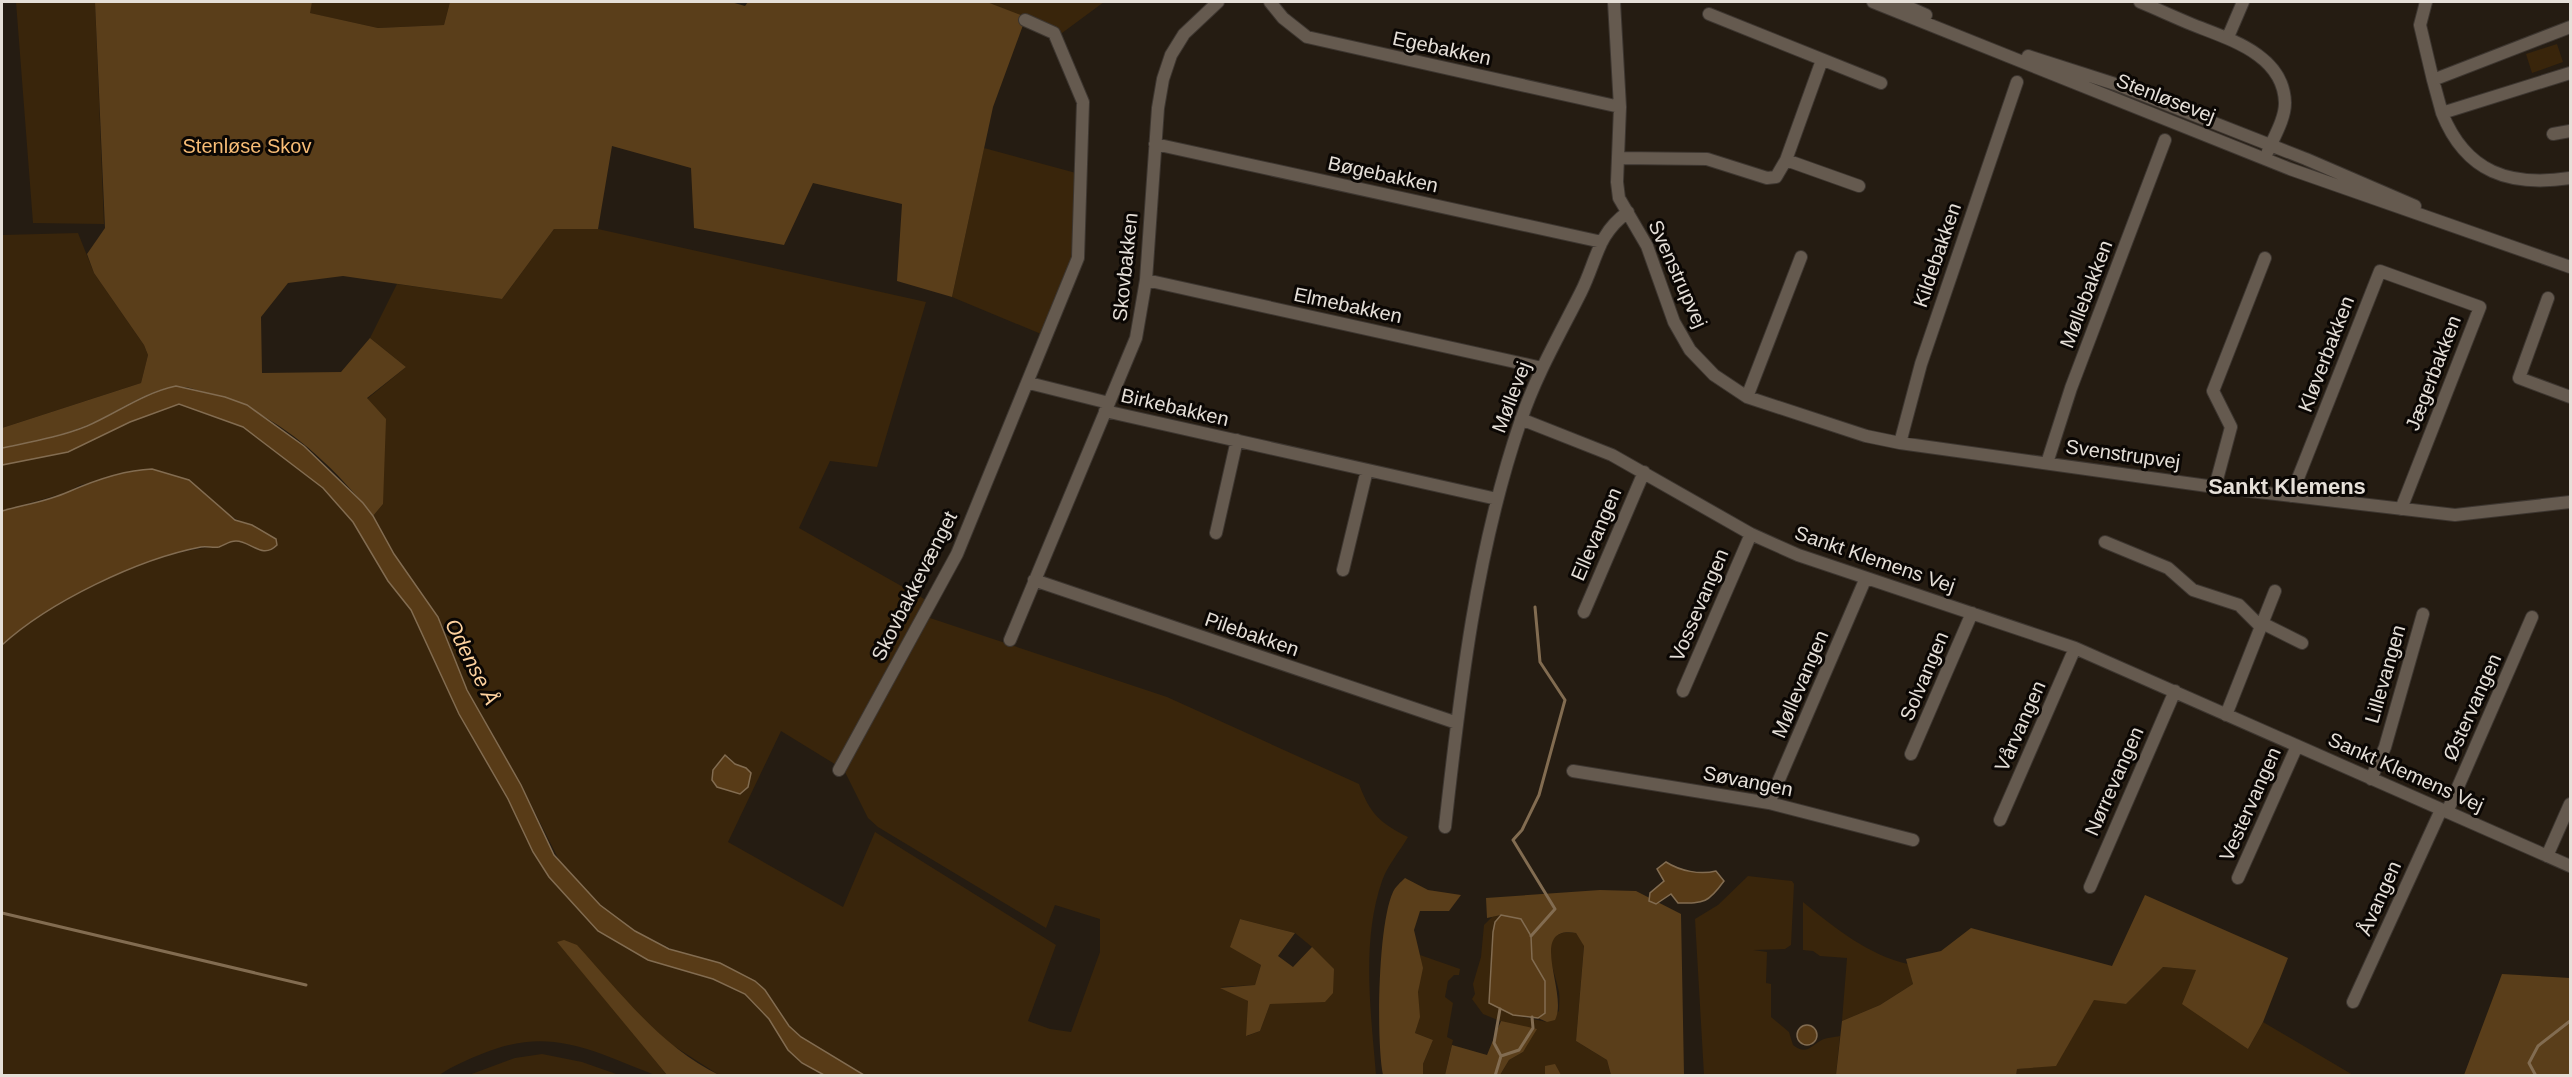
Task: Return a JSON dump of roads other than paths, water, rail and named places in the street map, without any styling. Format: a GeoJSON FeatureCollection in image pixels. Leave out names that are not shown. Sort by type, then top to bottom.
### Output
{"type":"FeatureCollection","features":[{"type":"Feature","properties":{"kind":"street","name":"Skovbakken"},"geometry":{"type":"LineString","coordinates":[[1010,640],[1136,338],[1146,280],[1155,144],[1163,80],[1171,55],[1189,28],[1218,2]]}},
{"type":"Feature","properties":{"kind":"street","name":"Egebakken"},"geometry":{"type":"LineString","coordinates":[[1270,2],[1283,18],[1307,37],[1620,108]]}},
{"type":"Feature","properties":{"kind":"street"},"geometry":{"type":"LineString","coordinates":[[1614,2],[1620,108],[1617,182],[1619,198],[1628,212]]}},
{"type":"Feature","properties":{"kind":"street","name":"Stenløsevej"},"geometry":{"type":"LineString","coordinates":[[1873,2],[2266,158],[2425,218],[2447,223],[2571,267]]}},
{"type":"Feature","properties":{"kind":"street","name":"Stenløsevej"},"geometry":{"type":"LineString","coordinates":[[1897,2],[2012,51],[2115,84],[2271,145],[2428,212],[2447,223]]}},
{"type":"Feature","properties":{"kind":"street"},"geometry":{"type":"LineString","coordinates":[[2140,2],[2228,37],[2260,56],[2271,66],[2282,86],[2285,104],[2266,158]]}},
{"type":"Feature","properties":{"kind":"street"},"geometry":{"type":"LineString","coordinates":[[2228,37],[2243,2]]}},
{"type":"Feature","properties":{"kind":"street"},"geometry":{"type":"LineString","coordinates":[[2426,2],[2420,25],[2442,113],[2457,143],[2468,156],[2496,174],[2529,181],[2571,178]]}},
{"type":"Feature","properties":{"kind":"street"},"geometry":{"type":"LineString","coordinates":[[1709,14],[1881,83]]}},
{"type":"Feature","properties":{"kind":"street","name":"Skovbakkevænget"},"geometry":{"type":"LineString","coordinates":[[839,770],[957,554],[1029,383],[1077,258],[1083,102],[1054,33],[1025,20]]}},
{"type":"Feature","properties":{"kind":"street"},"geometry":{"type":"LineString","coordinates":[[2433,80],[2571,27]]}},
{"type":"Feature","properties":{"kind":"street"},"geometry":{"type":"LineString","coordinates":[[1619,158],[1707,159],[1767,178],[1776,177],[1786,160],[1822,60]]}},
{"type":"Feature","properties":{"kind":"street"},"geometry":{"type":"LineString","coordinates":[[2442,113],[2571,73]]}},
{"type":"Feature","properties":{"kind":"street","name":"Kildebakken"},"geometry":{"type":"LineString","coordinates":[[1900,443],[1921,364],[2017,82]]}},
{"type":"Feature","properties":{"kind":"street"},"geometry":{"type":"LineString","coordinates":[[2553,134],[2571,131]]}},
{"type":"Feature","properties":{"kind":"street","name":"Møllebakken"},"geometry":{"type":"LineString","coordinates":[[2047,463],[2071,388],[2165,140]]}},
{"type":"Feature","properties":{"kind":"street","name":"Bøgebakken"},"geometry":{"type":"LineString","coordinates":[[1155,144],[1602,242]]}},
{"type":"Feature","properties":{"kind":"street"},"geometry":{"type":"LineString","coordinates":[[1786,160],[1859,186]]}},
{"type":"Feature","properties":{"kind":"street","name":"Svenstrupvej"},"geometry":{"type":"LineString","coordinates":[[1628,212],[1647,246],[1674,322],[1690,350],[1714,375],[1747,397],[1866,436],[1900,443],[2215,487],[2456,515],[2571,502]]}},
{"type":"Feature","properties":{"kind":"street","name":"Møllevej"},"geometry":{"type":"LineString","coordinates":[[1445,827],[1457,723],[1480,579],[1497,499],[1521,419],[1542,368],[1582,290],[1613,222],[1628,212]]}},
{"type":"Feature","properties":{"kind":"street"},"geometry":{"type":"LineString","coordinates":[[1747,397],[1801,257]]}},
{"type":"Feature","properties":{"kind":"street"},"geometry":{"type":"LineString","coordinates":[[2215,487],[2231,427],[2213,391],[2265,258]]}},
{"type":"Feature","properties":{"kind":"street","name":"Kløverbakken"},"geometry":{"type":"LineString","coordinates":[[2291,496],[2380,271],[2424,286]]}},
{"type":"Feature","properties":{"kind":"street","name":"Elmebakken"},"geometry":{"type":"LineString","coordinates":[[1146,280],[1542,368]]}},
{"type":"Feature","properties":{"kind":"street","name":"Jægerbakken"},"geometry":{"type":"LineString","coordinates":[[2401,509],[2480,307],[2424,286]]}},
{"type":"Feature","properties":{"kind":"street"},"geometry":{"type":"LineString","coordinates":[[2548,298],[2519,378],[2571,397]]}},
{"type":"Feature","properties":{"kind":"street"},"geometry":{"type":"LineString","coordinates":[[1029,383],[1107,407]]}},
{"type":"Feature","properties":{"kind":"street","name":"Birkebakken"},"geometry":{"type":"LineString","coordinates":[[1107,407],[1237,440],[1497,499]]}},
{"type":"Feature","properties":{"kind":"street","name":"Sankt Klemens Vej"},"geometry":{"type":"LineString","coordinates":[[1521,419],[1602,451],[1644,472],[1751,534],[1798,555],[2075,648],[2571,866]]}},
{"type":"Feature","properties":{"kind":"street","name":"Birkebakken"},"geometry":{"type":"LineString","coordinates":[[1216,532],[1237,440]]}},
{"type":"Feature","properties":{"kind":"street"},"geometry":{"type":"LineString","coordinates":[[1343,570],[1367,470]]}},
{"type":"Feature","properties":{"kind":"street","name":"Ellevangen"},"geometry":{"type":"LineString","coordinates":[[1584,612],[1644,472]]}},
{"type":"Feature","properties":{"kind":"street","name":"Vossevangen"},"geometry":{"type":"LineString","coordinates":[[1683,691],[1751,534]]}},
{"type":"Feature","properties":{"kind":"street"},"geometry":{"type":"LineString","coordinates":[[2105,542],[2168,568],[2193,590],[2239,605],[2262,625],[2302,643]]}},
{"type":"Feature","properties":{"kind":"street","name":"Møllevangen"},"geometry":{"type":"LineString","coordinates":[[1769,803],[1865,579]]}},
{"type":"Feature","properties":{"kind":"street","name":"Pilebakken"},"geometry":{"type":"LineString","coordinates":[[1034,580],[1457,723]]}},
{"type":"Feature","properties":{"kind":"street"},"geometry":{"type":"LineString","coordinates":[[2226,715],[2275,591]]}},
{"type":"Feature","properties":{"kind":"street","name":"Solvangen"},"geometry":{"type":"LineString","coordinates":[[1911,754],[1972,613]]}},
{"type":"Feature","properties":{"kind":"street","name":"Lillevangen"},"geometry":{"type":"LineString","coordinates":[[2372,779],[2385,747],[2423,614]]}},
{"type":"Feature","properties":{"kind":"street","name":"Østervangen"},"geometry":{"type":"LineString","coordinates":[[2444,811],[2532,617]]}},
{"type":"Feature","properties":{"kind":"street","name":"Vårvangen"},"geometry":{"type":"LineString","coordinates":[[2000,820],[2075,648]]}},
{"type":"Feature","properties":{"kind":"street","name":"Nørrevangen"},"geometry":{"type":"LineString","coordinates":[[2090,887],[2175,691]]}},
{"type":"Feature","properties":{"kind":"street","name":"Vestervangen"},"geometry":{"type":"LineString","coordinates":[[2238,878],[2297,746]]}},
{"type":"Feature","properties":{"kind":"street","name":"Søvangen"},"geometry":{"type":"LineString","coordinates":[[1573,771],[1769,803],[1913,840]]}},
{"type":"Feature","properties":{"kind":"street"},"geometry":{"type":"LineString","coordinates":[[2547,855],[2571,804]]}},
{"type":"Feature","properties":{"kind":"street","name":"Åvangen"},"geometry":{"type":"LineString","coordinates":[[2353,1002],[2444,811]]}},
{"type":"Feature","properties":{"kind":"waterway"},"geometry":{"type":"LineString","coordinates":[[1531,936],[1555,909],[1513,840],[1522,830],[1539,795],[1565,700],[1540,662],[1535,607]]}},
{"type":"Feature","properties":{"kind":"waterway"},"geometry":{"type":"LineString","coordinates":[[2,913],[306,985]]}},
{"type":"Feature","properties":{"kind":"waterway"},"geometry":{"type":"LineString","coordinates":[[1500,1009],[1494,1043],[1501,1056]]}},
{"type":"Feature","properties":{"kind":"waterway"},"geometry":{"type":"LineString","coordinates":[[1495,1076],[1501,1056],[1519,1050],[1533,1028],[1532,1017]]}},
{"type":"Feature","properties":{"kind":"waterway"},"geometry":{"type":"LineString","coordinates":[[2536,1076],[2529,1063],[2538,1046],[2570,1021]]}},
{"type":"Feature","properties":{"kind":"district","name":"Sankt Klemens"},"geometry":{"type":"Point","coordinates":[2287,486]}},
{"type":"Feature","properties":{"kind":"park label","name":"Stenløse Skov"},"geometry":{"type":"Point","coordinates":[247,146]}},
{"type":"Feature","properties":{"kind":"water label","name":"Odense Å"},"geometry":{"type":"Point","coordinates":[472,662]}}]}
